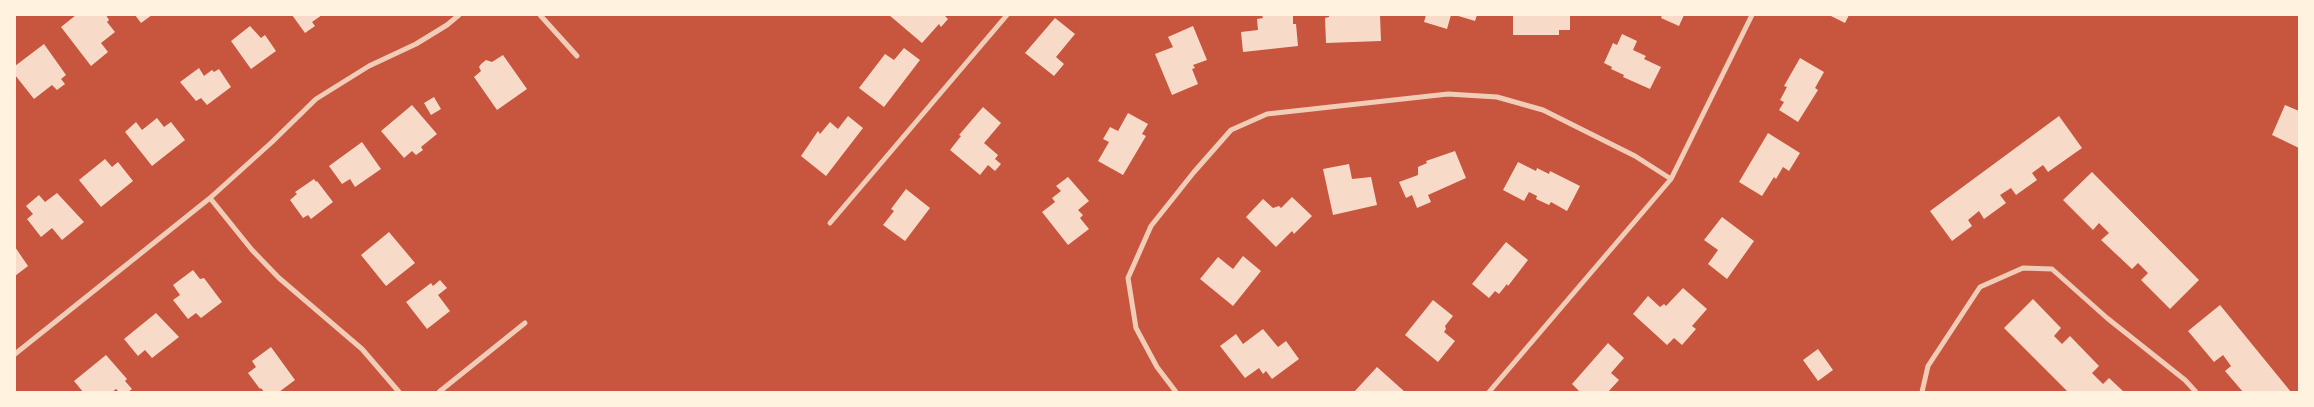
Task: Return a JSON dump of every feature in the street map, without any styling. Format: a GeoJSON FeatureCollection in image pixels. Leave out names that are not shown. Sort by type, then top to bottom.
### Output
{"type":"FeatureCollection","features":[{"type":"Feature","properties":{"kind":"street"},"geometry":{"type":"LineString","coordinates":[[15,354],[210,198],[316,99],[369,66],[416,44],[447,25],[459,15]]}},
{"type":"Feature","properties":{"kind":"street"},"geometry":{"type":"LineString","coordinates":[[540,15],[577,56]]}},
{"type":"Feature","properties":{"kind":"street"},"geometry":{"type":"LineString","coordinates":[[830,223],[1007,15]]}},
{"type":"Feature","properties":{"kind":"street"},"geometry":{"type":"LineString","coordinates":[[1489,392],[1671,179],[1752,15]]}},
{"type":"Feature","properties":{"kind":"street"},"geometry":{"type":"LineString","coordinates":[[1176,392],[1157,367],[1136,328],[1128,278],[1150,226],[1194,172],[1231,130],[1267,114],[1448,94],[1497,97],[1543,110],[1635,156],[1671,179]]}},
{"type":"Feature","properties":{"kind":"street"},"geometry":{"type":"LineString","coordinates":[[210,198],[252,250],[279,278],[362,348],[399,392]]}},
{"type":"Feature","properties":{"kind":"street"},"geometry":{"type":"LineString","coordinates":[[1922,392],[1928,366],[1980,287],[2023,268],[2052,269],[2107,318],[2185,380],[2196,392]]}},
{"type":"Feature","properties":{"kind":"street"},"geometry":{"type":"LineString","coordinates":[[438,392],[525,323]]}},
{"type":"Feature","properties":{"kind":"building"},"geometry":{"type":"Polygon","coordinates":[[[76,15],[106,15],[109,20],[107,22],[115,32],[101,43],[108,52],[91,66],[61,27],[76,15]]]}},
{"type":"Feature","properties":{"kind":"building"},"geometry":{"type":"Polygon","coordinates":[[[135,15],[152,15],[141,23],[135,15]]]}},
{"type":"Feature","properties":{"kind":"building"},"geometry":{"type":"Polygon","coordinates":[[[292,15],[322,15],[312,22],[315,26],[305,33],[292,15]]]}},
{"type":"Feature","properties":{"kind":"building"},"geometry":{"type":"Polygon","coordinates":[[[889,15],[944,15],[948,19],[941,27],[939,24],[922,43],[889,15]]]}},
{"type":"Feature","properties":{"kind":"building"},"geometry":{"type":"Polygon","coordinates":[[[1262,15],[1293,15],[1293,24],[1296,24],[1298,46],[1243,52],[1241,32],[1258,30],[1257,19],[1263,18],[1262,15]]]}},
{"type":"Feature","properties":{"kind":"building"},"geometry":{"type":"Polygon","coordinates":[[[1329,15],[1380,15],[1381,41],[1326,43],[1325,18],[1329,17],[1329,15]]]}},
{"type":"Feature","properties":{"kind":"building"},"geometry":{"type":"Polygon","coordinates":[[[1426,15],[1451,15],[1447,29],[1424,22],[1426,15]]]}},
{"type":"Feature","properties":{"kind":"building"},"geometry":{"type":"Polygon","coordinates":[[[1455,15],[1477,15],[1475,21],[1455,15]]]}},
{"type":"Feature","properties":{"kind":"building"},"geometry":{"type":"Polygon","coordinates":[[[1513,15],[1570,15],[1570,30],[1559,30],[1559,35],[1513,35],[1513,15]]]}},
{"type":"Feature","properties":{"kind":"building"},"geometry":{"type":"Polygon","coordinates":[[[1662,15],[1684,15],[1679,26],[1661,18],[1662,15]]]}},
{"type":"Feature","properties":{"kind":"building"},"geometry":{"type":"Polygon","coordinates":[[[1829,15],[1849,15],[1845,23],[1829,15]]]}},
{"type":"Feature","properties":{"kind":"building"},"geometry":{"type":"Polygon","coordinates":[[[1055,18],[1075,34],[1056,57],[1064,64],[1054,76],[1025,53],[1055,18]]]}},
{"type":"Feature","properties":{"kind":"building"},"geometry":{"type":"Polygon","coordinates":[[[250,26],[261,38],[265,35],[276,51],[251,69],[231,41],[250,26]]]}},
{"type":"Feature","properties":{"kind":"building"},"geometry":{"type":"Polygon","coordinates":[[[1193,26],[1207,60],[1193,65],[1195,68],[1192,69],[1198,84],[1172,95],[1155,54],[1173,47],[1168,37],[1193,26]]]}},
{"type":"Feature","properties":{"kind":"building"},"geometry":{"type":"Polygon","coordinates":[[[1622,34],[1637,41],[1633,50],[1646,56],[1644,59],[1661,67],[1650,89],[1623,77],[1624,75],[1611,69],[1612,67],[1604,63],[1613,43],[1617,45],[1622,34]]]}},
{"type":"Feature","properties":{"kind":"building"},"geometry":{"type":"Polygon","coordinates":[[[44,44],[66,75],[61,79],[65,84],[57,90],[52,85],[34,99],[15,75],[15,66],[44,44]]]}},
{"type":"Feature","properties":{"kind":"building"},"geometry":{"type":"Polygon","coordinates":[[[904,48],[920,60],[884,107],[859,88],[885,54],[894,60],[904,48]]]}},
{"type":"Feature","properties":{"kind":"building"},"geometry":{"type":"Polygon","coordinates":[[[503,55],[527,89],[497,110],[474,77],[481,71],[479,67],[486,60],[492,62],[503,55]]]}},
{"type":"Feature","properties":{"kind":"building"},"geometry":{"type":"Polygon","coordinates":[[[1800,58],[1824,72],[1815,88],[1818,90],[1798,122],[1779,110],[1784,102],[1780,100],[1787,87],[1784,86],[1800,58]]]}},
{"type":"Feature","properties":{"kind":"building"},"geometry":{"type":"Polygon","coordinates":[[[199,68],[204,76],[212,70],[214,72],[219,69],[231,87],[207,105],[201,98],[196,101],[180,82],[199,68]]]}},
{"type":"Feature","properties":{"kind":"building"},"geometry":{"type":"Polygon","coordinates":[[[434,97],[441,109],[431,115],[424,103],[434,97]]]}},
{"type":"Feature","properties":{"kind":"building"},"geometry":{"type":"Polygon","coordinates":[[[412,105],[437,134],[421,147],[423,150],[416,155],[412,151],[404,158],[381,131],[412,105]]]}},
{"type":"Feature","properties":{"kind":"building"},"geometry":{"type":"Polygon","coordinates":[[[2285,105],[2299,111],[2299,148],[2272,135],[2285,105]]]}},
{"type":"Feature","properties":{"kind":"building"},"geometry":{"type":"Polygon","coordinates":[[[983,107],[1001,123],[984,143],[998,155],[995,159],[1001,164],[995,171],[988,165],[980,175],[950,150],[961,136],[959,135],[983,107]]]}},
{"type":"Feature","properties":{"kind":"building"},"geometry":{"type":"Polygon","coordinates":[[[1128,113],[1148,124],[1142,134],[1146,136],[1123,175],[1098,161],[1109,142],[1103,139],[1110,127],[1118,131],[1128,113]]]}},
{"type":"Feature","properties":{"kind":"building"},"geometry":{"type":"Polygon","coordinates":[[[848,116],[863,128],[826,176],[801,156],[818,131],[820,134],[830,122],[838,129],[848,116]]]}},
{"type":"Feature","properties":{"kind":"building"},"geometry":{"type":"Polygon","coordinates":[[[2059,116],[2082,148],[2048,172],[2043,165],[2032,173],[2037,180],[2016,195],[2011,188],[2000,195],[2006,203],[1984,219],[1979,211],[1968,220],[1972,226],[1952,241],[1930,211],[2059,116]]]}},
{"type":"Feature","properties":{"kind":"building"},"geometry":{"type":"Polygon","coordinates":[[[157,118],[164,127],[171,122],[185,140],[152,166],[125,132],[136,122],[142,130],[157,118]]]}},
{"type":"Feature","properties":{"kind":"building"},"geometry":{"type":"Polygon","coordinates":[[[1768,133],[1800,153],[1789,171],[1783,167],[1762,196],[1739,182],[1768,133]]]}},
{"type":"Feature","properties":{"kind":"building"},"geometry":{"type":"Polygon","coordinates":[[[362,142],[381,169],[355,187],[350,179],[342,184],[329,166],[362,142]]]}},
{"type":"Feature","properties":{"kind":"building"},"geometry":{"type":"Polygon","coordinates":[[[1455,151],[1466,178],[1428,195],[1431,202],[1417,208],[1412,195],[1406,198],[1399,182],[1418,175],[1418,167],[1427,163],[1426,161],[1455,151]]]}},
{"type":"Feature","properties":{"kind":"building"},"geometry":{"type":"Polygon","coordinates":[[[105,159],[112,167],[118,162],[133,181],[101,207],[79,180],[105,159]]]}},
{"type":"Feature","properties":{"kind":"building"},"geometry":{"type":"Polygon","coordinates":[[[1518,162],[1536,171],[1537,168],[1549,174],[1550,171],[1580,186],[1567,211],[1551,202],[1549,205],[1536,199],[1537,196],[1529,192],[1524,201],[1503,190],[1518,162]]]}},
{"type":"Feature","properties":{"kind":"building"},"geometry":{"type":"Polygon","coordinates":[[[1349,164],[1352,179],[1371,177],[1377,205],[1333,215],[1323,169],[1349,164]]]}},
{"type":"Feature","properties":{"kind":"building"},"geometry":{"type":"Polygon","coordinates":[[[2092,172],[2199,280],[2170,309],[2141,280],[2148,273],[2138,263],[2132,269],[2101,240],[2109,233],[2099,223],[2093,230],[2063,200],[2092,172]]]}},
{"type":"Feature","properties":{"kind":"building"},"geometry":{"type":"Polygon","coordinates":[[[1068,177],[1089,201],[1078,210],[1083,215],[1080,218],[1089,229],[1068,245],[1042,212],[1055,202],[1052,198],[1061,191],[1056,186],[1068,177]]]}},
{"type":"Feature","properties":{"kind":"building"},"geometry":{"type":"Polygon","coordinates":[[[314,179],[333,202],[311,219],[308,215],[303,218],[290,200],[297,194],[295,192],[314,179]]]}},
{"type":"Feature","properties":{"kind":"building"},"geometry":{"type":"Polygon","coordinates":[[[906,189],[930,208],[905,241],[883,225],[894,211],[891,209],[906,189]]]}},
{"type":"Feature","properties":{"kind":"building"},"geometry":{"type":"Polygon","coordinates":[[[57,193],[84,222],[62,240],[52,228],[41,237],[27,219],[33,214],[26,206],[39,195],[45,202],[57,193]]]}},
{"type":"Feature","properties":{"kind":"building"},"geometry":{"type":"Polygon","coordinates":[[[1292,197],[1312,216],[1294,234],[1292,231],[1276,247],[1246,217],[1263,199],[1273,208],[1279,206],[1281,208],[1292,197]]]}},
{"type":"Feature","properties":{"kind":"building"},"geometry":{"type":"Polygon","coordinates":[[[1722,217],[1754,241],[1727,279],[1708,264],[1718,250],[1704,240],[1722,217]]]}},
{"type":"Feature","properties":{"kind":"building"},"geometry":{"type":"Polygon","coordinates":[[[389,232],[415,263],[386,286],[361,255],[389,232]]]}},
{"type":"Feature","properties":{"kind":"building"},"geometry":{"type":"Polygon","coordinates":[[[1506,242],[1528,260],[1508,286],[1507,284],[1499,294],[1495,291],[1489,298],[1472,284],[1506,242]]]}},
{"type":"Feature","properties":{"kind":"building"},"geometry":{"type":"Polygon","coordinates":[[[15,247],[28,266],[15,276],[15,247]]]}},
{"type":"Feature","properties":{"kind":"building"},"geometry":{"type":"Polygon","coordinates":[[[1243,256],[1261,271],[1233,306],[1200,279],[1218,257],[1233,269],[1243,256]]]}},
{"type":"Feature","properties":{"kind":"building"},"geometry":{"type":"Polygon","coordinates":[[[193,270],[200,279],[204,278],[222,302],[201,318],[196,313],[188,319],[173,300],[180,295],[173,285],[193,270]]]}},
{"type":"Feature","properties":{"kind":"building"},"geometry":{"type":"Polygon","coordinates":[[[440,280],[447,288],[438,295],[450,311],[427,329],[406,302],[431,283],[433,286],[440,280]]]}},
{"type":"Feature","properties":{"kind":"building"},"geometry":{"type":"Polygon","coordinates":[[[1683,288],[1707,309],[1692,326],[1696,329],[1682,345],[1674,338],[1667,345],[1633,314],[1648,296],[1660,307],[1664,304],[1666,306],[1683,288]]]}},
{"type":"Feature","properties":{"kind":"building"},"geometry":{"type":"Polygon","coordinates":[[[2033,299],[2061,328],[2054,336],[2062,344],[2070,336],[2099,366],[2092,373],[2103,384],[2109,378],[2124,392],[2068,392],[2004,328],[2033,299]]]}},
{"type":"Feature","properties":{"kind":"building"},"geometry":{"type":"Polygon","coordinates":[[[1433,300],[1453,316],[1445,326],[1444,332],[1455,341],[1438,362],[1405,335],[1433,300]]]}},
{"type":"Feature","properties":{"kind":"building"},"geometry":{"type":"Polygon","coordinates":[[[2220,305],[2291,392],[2243,392],[2225,371],[2231,366],[2223,355],[2214,362],[2188,331],[2220,305]]]}},
{"type":"Feature","properties":{"kind":"building"},"geometry":{"type":"Polygon","coordinates":[[[156,313],[179,337],[152,358],[145,350],[138,356],[124,339],[156,313]]]}},
{"type":"Feature","properties":{"kind":"building"},"geometry":{"type":"Polygon","coordinates":[[[1263,329],[1278,347],[1286,341],[1299,359],[1272,379],[1266,371],[1263,374],[1259,368],[1245,378],[1220,346],[1236,334],[1243,344],[1263,329]]]}},
{"type":"Feature","properties":{"kind":"building"},"geometry":{"type":"Polygon","coordinates":[[[1608,343],[1624,358],[1611,373],[1619,380],[1608,392],[1580,392],[1572,384],[1608,343]]]}},
{"type":"Feature","properties":{"kind":"building"},"geometry":{"type":"Polygon","coordinates":[[[271,347],[295,380],[279,392],[264,392],[248,373],[256,367],[252,361],[271,347]]]}},
{"type":"Feature","properties":{"kind":"building"},"geometry":{"type":"Polygon","coordinates":[[[1818,349],[1833,370],[1818,381],[1803,360],[1818,349]]]}},
{"type":"Feature","properties":{"kind":"building"},"geometry":{"type":"Polygon","coordinates":[[[106,355],[127,379],[125,381],[132,389],[128,392],[119,392],[116,389],[112,392],[83,392],[74,381],[106,355]]]}},
{"type":"Feature","properties":{"kind":"building"},"geometry":{"type":"Polygon","coordinates":[[[1377,367],[1405,392],[1354,392],[1377,367]]]}}]}
